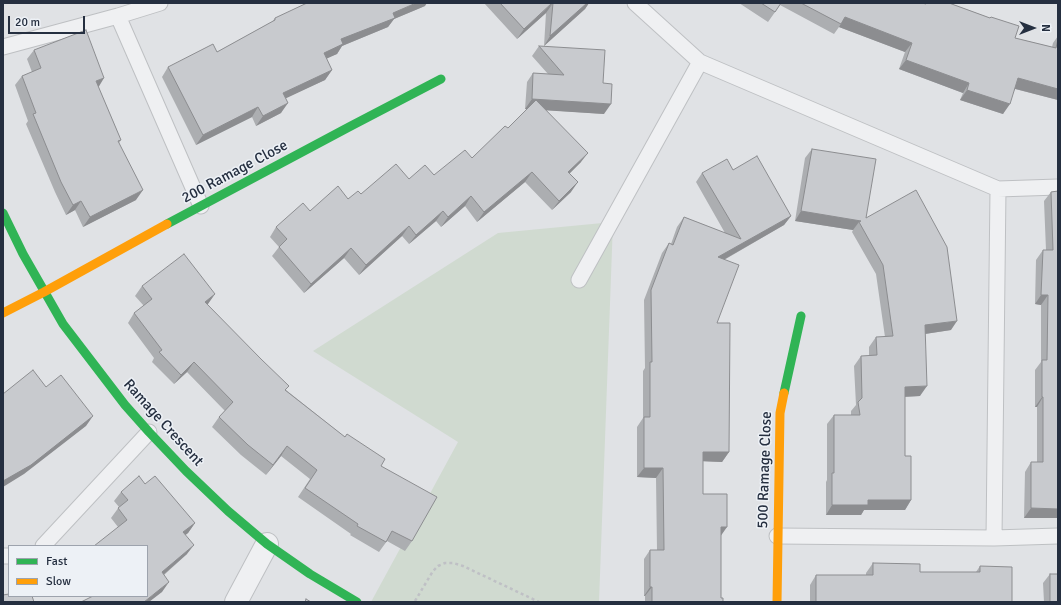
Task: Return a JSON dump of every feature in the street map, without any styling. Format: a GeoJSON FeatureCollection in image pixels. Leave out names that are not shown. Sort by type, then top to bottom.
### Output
{"type":"FeatureCollection","features":[{"type":"Feature","properties":{"kind":"street","name":"200 Ramage Close"},"geometry":{"type":"LineString","coordinates":[[3,313],[441,79]]}},
{"type":"Feature","properties":{"kind":"street","name":"Ramage Crescent"},"geometry":{"type":"LineString","coordinates":[[3,213],[23,254],[63,324],[125,405],[149,432],[222,506],[267,544],[310,574],[357,602]]}},
{"type":"Feature","properties":{"kind":"street","name":"500 Ramage Close"},"geometry":{"type":"LineString","coordinates":[[777,602],[780,412],[802,316]]}},
{"type":"Feature","properties":{"kind":"street"},"geometry":{"type":"LineString","coordinates":[[236,602],[267,544]]}},
{"type":"Feature","properties":{"kind":"lane"},"geometry":{"type":"LineString","coordinates":[[3,47],[160,3]]}},
{"type":"Feature","properties":{"kind":"lane"},"geometry":{"type":"LineString","coordinates":[[635,3],[700,62],[998,188],[1058,187]]}},
{"type":"Feature","properties":{"kind":"lane"},"geometry":{"type":"LineString","coordinates":[[118,16],[201,206]]}},
{"type":"Feature","properties":{"kind":"lane"},"geometry":{"type":"LineString","coordinates":[[579,280],[700,62]]}},
{"type":"Feature","properties":{"kind":"lane"},"geometry":{"type":"LineString","coordinates":[[994,538],[998,188]]}},
{"type":"Feature","properties":{"kind":"lane"},"geometry":{"type":"LineString","coordinates":[[44,545],[149,432]]}},
{"type":"Feature","properties":{"kind":"lane"},"geometry":{"type":"LineString","coordinates":[[777,536],[994,538],[1058,536]]}},
{"type":"Feature","properties":{"kind":"path"},"geometry":{"type":"LineString","coordinates":[[415,601],[433,571],[438,566],[445,563],[453,563],[463,566],[539,602]]}},
{"type":"Feature","properties":{"kind":"shaded area"},"geometry":{"type":"Polygon","coordinates":[[[613,222],[599,602],[371,602],[458,442],[313,351],[498,233],[613,222]]]}},
{"type":"Feature","properties":{"kind":"building"},"geometry":{"type":"Polygon","coordinates":[[[307,3],[416,3],[393,13],[395,18],[341,39],[343,44],[324,53],[332,70],[283,93],[288,103],[263,116],[258,107],[203,135],[168,67],[213,44],[217,52],[275,20],[275,18],[307,3]]]}},
{"type":"Feature","properties":{"kind":"building"},"geometry":{"type":"Polygon","coordinates":[[[500,3],[552,3],[524,29],[500,3]]]}},
{"type":"Feature","properties":{"kind":"building"},"geometry":{"type":"Polygon","coordinates":[[[553,3],[587,3],[550,36],[553,3]]]}},
{"type":"Feature","properties":{"kind":"building"},"geometry":{"type":"Polygon","coordinates":[[[761,3],[781,3],[775,12],[761,3]]]}},
{"type":"Feature","properties":{"kind":"building"},"geometry":{"type":"Polygon","coordinates":[[[801,3],[949,3],[990,18],[991,17],[1019,26],[1015,38],[1056,48],[1058,39],[1058,89],[1018,78],[1010,104],[967,90],[969,83],[906,60],[912,43],[845,17],[841,24],[801,3]]]}},
{"type":"Feature","properties":{"kind":"building"},"geometry":{"type":"Polygon","coordinates":[[[86,30],[104,78],[96,81],[121,140],[118,141],[143,190],[90,217],[81,201],[73,205],[61,182],[33,114],[36,113],[22,76],[41,68],[34,50],[86,30]]]}},
{"type":"Feature","properties":{"kind":"building"},"geometry":{"type":"Polygon","coordinates":[[[539,46],[605,50],[603,83],[612,84],[611,104],[532,99],[533,73],[564,75],[539,46]]]}},
{"type":"Feature","properties":{"kind":"building"},"geometry":{"type":"Polygon","coordinates":[[[536,100],[588,153],[568,172],[578,182],[559,201],[532,172],[484,212],[471,196],[448,217],[443,211],[416,235],[409,226],[366,265],[351,248],[311,284],[279,247],[287,239],[276,227],[303,203],[310,211],[338,186],[348,199],[358,191],[361,194],[396,164],[409,179],[425,165],[434,175],[465,150],[472,158],[505,126],[508,128],[536,100]]]}},
{"type":"Feature","properties":{"kind":"building"},"geometry":{"type":"Polygon","coordinates":[[[812,149],[876,159],[866,218],[916,190],[947,247],[957,321],[925,325],[927,386],[905,387],[905,456],[911,456],[911,500],[868,500],[868,505],[832,505],[832,473],[834,473],[834,415],[860,415],[858,402],[862,398],[861,356],[877,355],[876,337],[893,336],[883,265],[859,222],[861,221],[801,211],[812,149]]]}},
{"type":"Feature","properties":{"kind":"building"},"geometry":{"type":"Polygon","coordinates":[[[757,156],[791,216],[718,257],[739,265],[717,323],[730,323],[729,452],[703,452],[703,494],[727,494],[727,527],[721,527],[721,598],[723,598],[723,602],[652,602],[652,587],[650,587],[650,550],[664,550],[663,468],[644,468],[644,417],[650,417],[650,362],[652,362],[651,290],[669,243],[673,245],[684,217],[741,239],[702,173],[727,159],[733,170],[757,156]]]}},
{"type":"Feature","properties":{"kind":"building"},"geometry":{"type":"Polygon","coordinates":[[[1058,191],[1058,509],[1031,508],[1031,462],[1043,462],[1042,360],[1047,360],[1048,295],[1041,295],[1043,250],[1053,250],[1051,192],[1058,191]]]}},
{"type":"Feature","properties":{"kind":"building"},"geometry":{"type":"Polygon","coordinates":[[[184,254],[215,294],[205,302],[289,386],[285,390],[345,437],[347,434],[385,459],[381,466],[437,497],[412,541],[392,531],[386,542],[357,526],[358,524],[305,488],[317,470],[287,446],[273,465],[248,445],[219,417],[233,402],[194,362],[181,375],[159,352],[162,350],[134,313],[152,299],[142,286],[184,254]]]}},
{"type":"Feature","properties":{"kind":"building"},"geometry":{"type":"Polygon","coordinates":[[[33,370],[46,387],[61,375],[93,416],[31,465],[3,481],[3,394],[33,370]]]}},
{"type":"Feature","properties":{"kind":"building"},"geometry":{"type":"Polygon","coordinates":[[[139,476],[145,484],[155,476],[195,523],[183,532],[194,545],[162,572],[169,582],[144,602],[81,602],[91,597],[148,597],[148,545],[95,545],[127,520],[118,508],[128,500],[121,492],[139,476]]]}},
{"type":"Feature","properties":{"kind":"building"},"geometry":{"type":"Polygon","coordinates":[[[873,563],[920,564],[920,572],[980,572],[980,566],[1012,567],[1012,602],[816,602],[816,575],[873,575],[873,563]]]}},
{"type":"Feature","properties":{"kind":"building"},"geometry":{"type":"Polygon","coordinates":[[[1050,574],[1058,574],[1058,602],[1050,602],[1050,574]]]}},
{"type":"Feature","properties":{"kind":"building"},"geometry":{"type":"Polygon","coordinates":[[[8,594],[8,597],[32,597],[34,602],[3,602],[3,595],[8,594]]]}},
{"type":"Feature","properties":{"kind":"traffic: fast"},"geometry":{"type":"LineString","coordinates":[[167,224],[441,79]]}},
{"type":"Feature","properties":{"kind":"traffic: fast"},"geometry":{"type":"LineString","coordinates":[[3,213],[23,254],[63,324],[125,405],[149,432],[186,471],[228,511],[267,544],[310,574],[357,602]]}},
{"type":"Feature","properties":{"kind":"traffic: fast"},"geometry":{"type":"LineString","coordinates":[[784,393],[801,316]]}},
{"type":"Feature","properties":{"kind":"traffic: slow"},"geometry":{"type":"LineString","coordinates":[[3,313],[167,224]]}},
{"type":"Feature","properties":{"kind":"traffic: slow"},"geometry":{"type":"LineString","coordinates":[[777,602],[780,413],[784,393]]}}]}
